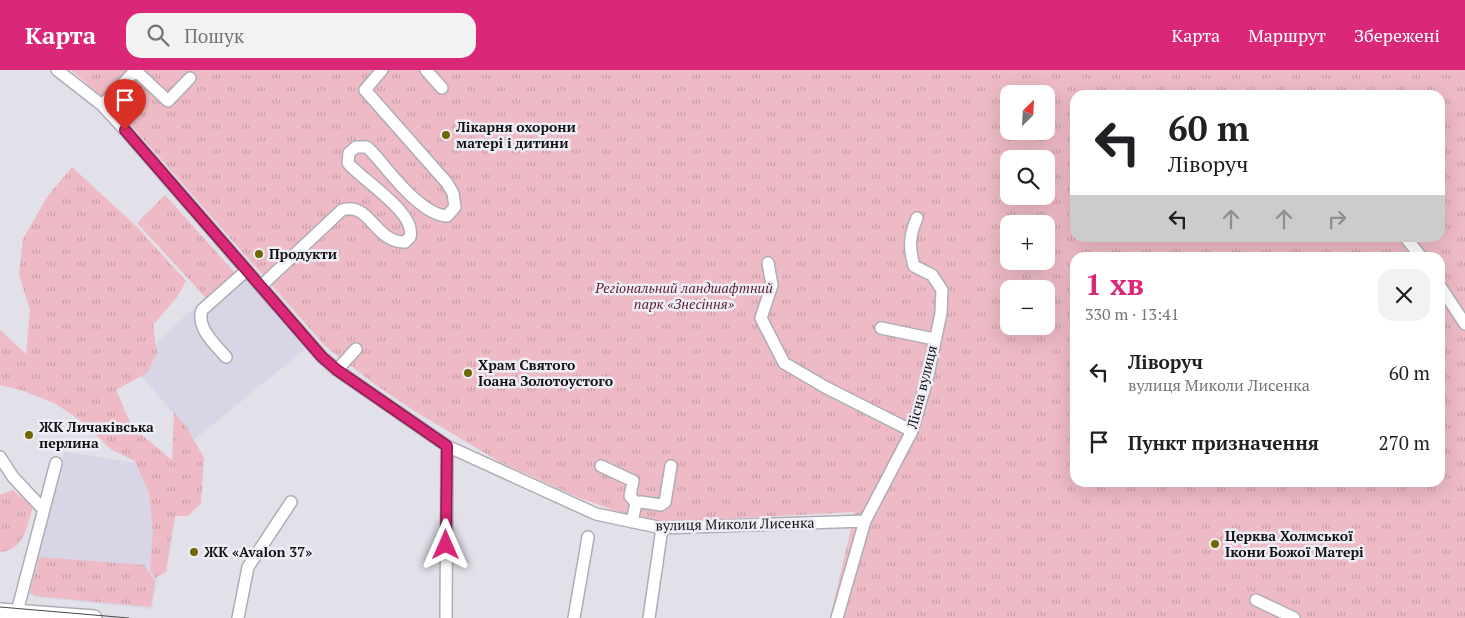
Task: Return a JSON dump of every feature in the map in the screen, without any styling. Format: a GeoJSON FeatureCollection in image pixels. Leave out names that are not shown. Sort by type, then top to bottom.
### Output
{"type":"FeatureCollection","features":[{"type":"Feature","properties":{"kind":"main road"},"geometry":{"type":"LineString","coordinates":[[0,611],[94,618]]}},
{"type":"Feature","properties":{"kind":"street","name":"вулиця Миколи Лисенка"},"geometry":{"type":"LineString","coordinates":[[57,70],[102,105],[322,357],[337,370],[447,446],[596,514],[662,528],[865,521]]}},
{"type":"Feature","properties":{"kind":"street"},"geometry":{"type":"LineString","coordinates":[[102,105],[136,70],[168,101],[190,78]]}},
{"type":"Feature","properties":{"kind":"street"},"geometry":{"type":"LineString","coordinates":[[261,286],[342,210],[353,208],[359,210],[380,232],[392,240],[405,242],[410,237],[410,225],[398,209],[348,163],[349,153],[356,147],[367,147],[373,152],[410,194],[428,209],[441,216],[447,216],[455,206],[456,200],[447,183],[365,90],[382,70]]}},
{"type":"Feature","properties":{"kind":"street"},"geometry":{"type":"LineString","coordinates":[[426,70],[442,88]]}},
{"type":"Feature","properties":{"kind":"street","name":"Лісна вулиця"},"geometry":{"type":"LineString","coordinates":[[837,618],[865,521],[912,431],[941,313],[942,290],[932,275],[914,266],[910,251],[910,236],[917,218]]}},
{"type":"Feature","properties":{"kind":"street"},"geometry":{"type":"LineString","coordinates":[[1409,242],[1417,252]]}},
{"type":"Feature","properties":{"kind":"street"},"geometry":{"type":"LineString","coordinates":[[768,263],[772,285],[761,318],[784,362],[825,387],[912,431]]}},
{"type":"Feature","properties":{"kind":"street"},"geometry":{"type":"LineString","coordinates":[[226,357],[201,326],[199,316],[202,310],[247,270]]}},
{"type":"Feature","properties":{"kind":"street"},"geometry":{"type":"LineString","coordinates":[[1445,294],[1465,324]]}},
{"type":"Feature","properties":{"kind":"street"},"geometry":{"type":"LineString","coordinates":[[880,328],[934,339]]}},
{"type":"Feature","properties":{"kind":"street"},"geometry":{"type":"LineString","coordinates":[[337,370],[356,349]]}},
{"type":"Feature","properties":{"kind":"street"},"geometry":{"type":"LineString","coordinates":[[446,618],[447,446]]}},
{"type":"Feature","properties":{"kind":"street"},"geometry":{"type":"LineString","coordinates":[[0,457],[13,477],[44,509]]}},
{"type":"Feature","properties":{"kind":"street"},"geometry":{"type":"LineString","coordinates":[[17,612],[56,463]]}},
{"type":"Feature","properties":{"kind":"street"},"geometry":{"type":"LineString","coordinates":[[601,466],[633,481],[630,496],[636,503]]}},
{"type":"Feature","properties":{"kind":"street"},"geometry":{"type":"LineString","coordinates":[[636,503],[661,506],[665,502],[671,466]]}},
{"type":"Feature","properties":{"kind":"street"},"geometry":{"type":"LineString","coordinates":[[238,618],[248,567],[291,502]]}},
{"type":"Feature","properties":{"kind":"street"},"geometry":{"type":"LineString","coordinates":[[632,522],[636,503]]}},
{"type":"Feature","properties":{"kind":"street"},"geometry":{"type":"LineString","coordinates":[[649,618],[662,528]]}},
{"type":"Feature","properties":{"kind":"street"},"geometry":{"type":"LineString","coordinates":[[574,618],[588,537]]}},
{"type":"Feature","properties":{"kind":"street"},"geometry":{"type":"LineString","coordinates":[[1256,600],[1294,618]]}},
{"type":"Feature","properties":{"kind":"shaded area"},"geometry":{"type":"Polygon","coordinates":[[[243,269],[309,346],[195,439],[133,366],[182,319],[243,269]]]}},
{"type":"Feature","properties":{"kind":"shaded area"},"geometry":{"type":"Polygon","coordinates":[[[64,452],[176,469],[152,609],[35,597],[28,593],[64,452]]]}},
{"type":"Feature","properties":{"kind":"green space","name":"Регіональний ландшафтний парк «Знесіння»"},"geometry":{"type":"Polygon","coordinates":[[[71,70],[1465,70],[1465,618],[830,618],[855,512],[662,522],[616,511],[577,497],[500,462],[416,412],[373,383],[325,346],[117,109],[71,70]]]}},
{"type":"Feature","properties":{"kind":"green space"},"geometry":{"type":"Polygon","coordinates":[[[72,167],[136,226],[186,281],[177,297],[153,325],[157,353],[147,373],[116,390],[132,427],[172,460],[174,412],[188,429],[204,458],[201,503],[188,516],[175,516],[166,572],[155,578],[150,570],[153,531],[149,493],[135,461],[112,450],[81,421],[56,404],[21,390],[0,385],[0,330],[26,354],[30,310],[19,275],[23,239],[47,197],[72,167]]]}},
{"type":"Feature","properties":{"kind":"green space"},"geometry":{"type":"Polygon","coordinates":[[[165,195],[236,274],[207,299],[137,223],[165,195]]]}},
{"type":"Feature","properties":{"kind":"green space"},"geometry":{"type":"Polygon","coordinates":[[[13,490],[33,507],[26,529],[19,542],[8,551],[0,552],[0,495],[13,490]]]}},
{"type":"Feature","properties":{"kind":"green space"},"geometry":{"type":"Polygon","coordinates":[[[39,557],[144,565],[155,581],[151,607],[36,596],[30,592],[39,557]]]}},
{"type":"Feature","properties":{"kind":"tram line"},"geometry":{"type":"LineString","coordinates":[[0,607],[129,618]]}},
{"type":"Feature","properties":{"kind":"place","name":"Лікарня охорони матері і дитини"},"geometry":{"type":"Point","coordinates":[446,135]}},
{"type":"Feature","properties":{"kind":"place","name":"Продукти"},"geometry":{"type":"Point","coordinates":[259,254]}},
{"type":"Feature","properties":{"kind":"place","name":"Храм Святого Іоана Золотоустого"},"geometry":{"type":"Point","coordinates":[468,373]}},
{"type":"Feature","properties":{"kind":"place","name":"ЖК Личаківська перлина"},"geometry":{"type":"Point","coordinates":[29,435]}},
{"type":"Feature","properties":{"kind":"place","name":"Церква Холмської Ікони Божої Матері"},"geometry":{"type":"Point","coordinates":[1215,544]}},
{"type":"Feature","properties":{"kind":"place","name":"ЖК «Avalon 37»"},"geometry":{"type":"Point","coordinates":[194,552]}},
{"type":"Feature","properties":{"kind":"route"},"geometry":{"type":"LineString","coordinates":[[125,130],[322,357],[337,370],[447,446],[446,545]]}}]}
